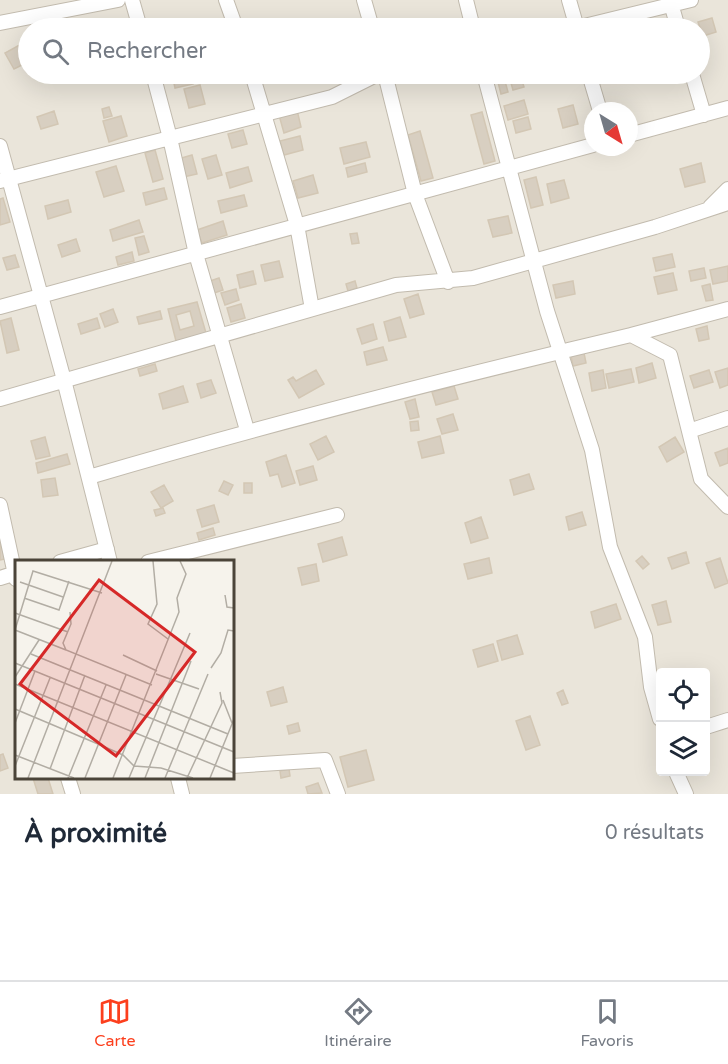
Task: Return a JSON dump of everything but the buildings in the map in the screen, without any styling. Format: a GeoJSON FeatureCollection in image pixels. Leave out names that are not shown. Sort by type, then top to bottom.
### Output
{"type":"FeatureCollection","features":[{"type":"Feature","properties":{"kind":"street"},"geometry":{"type":"LineString","coordinates":[[26,18],[118,0]]}},
{"type":"Feature","properties":{"kind":"street"},"geometry":{"type":"LineString","coordinates":[[132,0],[137,18]]}},
{"type":"Feature","properties":{"kind":"street"},"geometry":{"type":"LineString","coordinates":[[226,0],[232,18]]}},
{"type":"Feature","properties":{"kind":"street"},"geometry":{"type":"LineString","coordinates":[[363,0],[369,18]]}},
{"type":"Feature","properties":{"kind":"street"},"geometry":{"type":"LineString","coordinates":[[466,0],[470,18]]}},
{"type":"Feature","properties":{"kind":"street"},"geometry":{"type":"LineString","coordinates":[[569,0],[574,18]]}},
{"type":"Feature","properties":{"kind":"street"},"geometry":{"type":"LineString","coordinates":[[615,18],[691,0]]}},
{"type":"Feature","properties":{"kind":"street"},"geometry":{"type":"LineString","coordinates":[[671,3],[675,18]]}},
{"type":"Feature","properties":{"kind":"street"},"geometry":{"type":"LineString","coordinates":[[0,23],[18,19]]}},
{"type":"Feature","properties":{"kind":"street"},"geometry":{"type":"LineString","coordinates":[[156,84],[196,254],[247,430]]}},
{"type":"Feature","properties":{"kind":"street"},"geometry":{"type":"LineString","coordinates":[[256,84],[297,225],[312,309]]}},
{"type":"Feature","properties":{"kind":"street"},"geometry":{"type":"LineString","coordinates":[[4,179],[332,97],[358,84]]}},
{"type":"Feature","properties":{"kind":"street"},"geometry":{"type":"LineString","coordinates":[[388,84],[415,194],[448,282]]}},
{"type":"Feature","properties":{"kind":"street"},"geometry":{"type":"LineString","coordinates":[[487,84],[560,351],[592,450],[610,548],[645,637],[651,687],[656,705]]}},
{"type":"Feature","properties":{"kind":"street"},"geometry":{"type":"LineString","coordinates":[[593,84],[598,102]]}},
{"type":"Feature","properties":{"kind":"street"},"geometry":{"type":"LineString","coordinates":[[695,84],[704,115]]}},
{"type":"Feature","properties":{"kind":"street"},"geometry":{"type":"LineString","coordinates":[[638,133],[728,108]]}},
{"type":"Feature","properties":{"kind":"street"},"geometry":{"type":"LineString","coordinates":[[0,146],[4,179],[41,296],[109,555],[68,560]]}},
{"type":"Feature","properties":{"kind":"street"},"geometry":{"type":"LineString","coordinates":[[0,307],[584,147]]}},
{"type":"Feature","properties":{"kind":"street"},"geometry":{"type":"LineString","coordinates":[[707,210],[728,189]]}},
{"type":"Feature","properties":{"kind":"street"},"geometry":{"type":"LineString","coordinates":[[0,399],[396,285],[472,278],[728,203]]}},
{"type":"Feature","properties":{"kind":"street"},"geometry":{"type":"LineString","coordinates":[[89,477],[247,430],[728,309]]}},
{"type":"Feature","properties":{"kind":"street"},"geometry":{"type":"LineString","coordinates":[[631,335],[670,355],[701,479],[728,507]]}},
{"type":"Feature","properties":{"kind":"street"},"geometry":{"type":"LineString","coordinates":[[688,431],[728,418]]}},
{"type":"Feature","properties":{"kind":"street"},"geometry":{"type":"LineString","coordinates":[[0,505],[15,571]]}},
{"type":"Feature","properties":{"kind":"street"},"geometry":{"type":"LineString","coordinates":[[152,560],[337,515]]}},
{"type":"Feature","properties":{"kind":"street"},"geometry":{"type":"LineString","coordinates":[[0,578],[15,575]]}},
{"type":"Feature","properties":{"kind":"street"},"geometry":{"type":"LineString","coordinates":[[710,725],[728,720]]}},
{"type":"Feature","properties":{"kind":"street"},"geometry":{"type":"LineString","coordinates":[[234,766],[324,760],[338,794]]}},
{"type":"Feature","properties":{"kind":"street"},"geometry":{"type":"LineString","coordinates":[[678,776],[686,794]]}},
{"type":"Feature","properties":{"kind":"street"},"geometry":{"type":"LineString","coordinates":[[69,779],[73,794]]}},
{"type":"Feature","properties":{"kind":"street"},"geometry":{"type":"LineString","coordinates":[[178,779],[182,794]]}},
{"type":"Feature","properties":{"kind":"shaded area"},"geometry":{"type":"Polygon","coordinates":[[[0,0],[728,0],[728,794],[0,794],[0,0]]]}}]}
